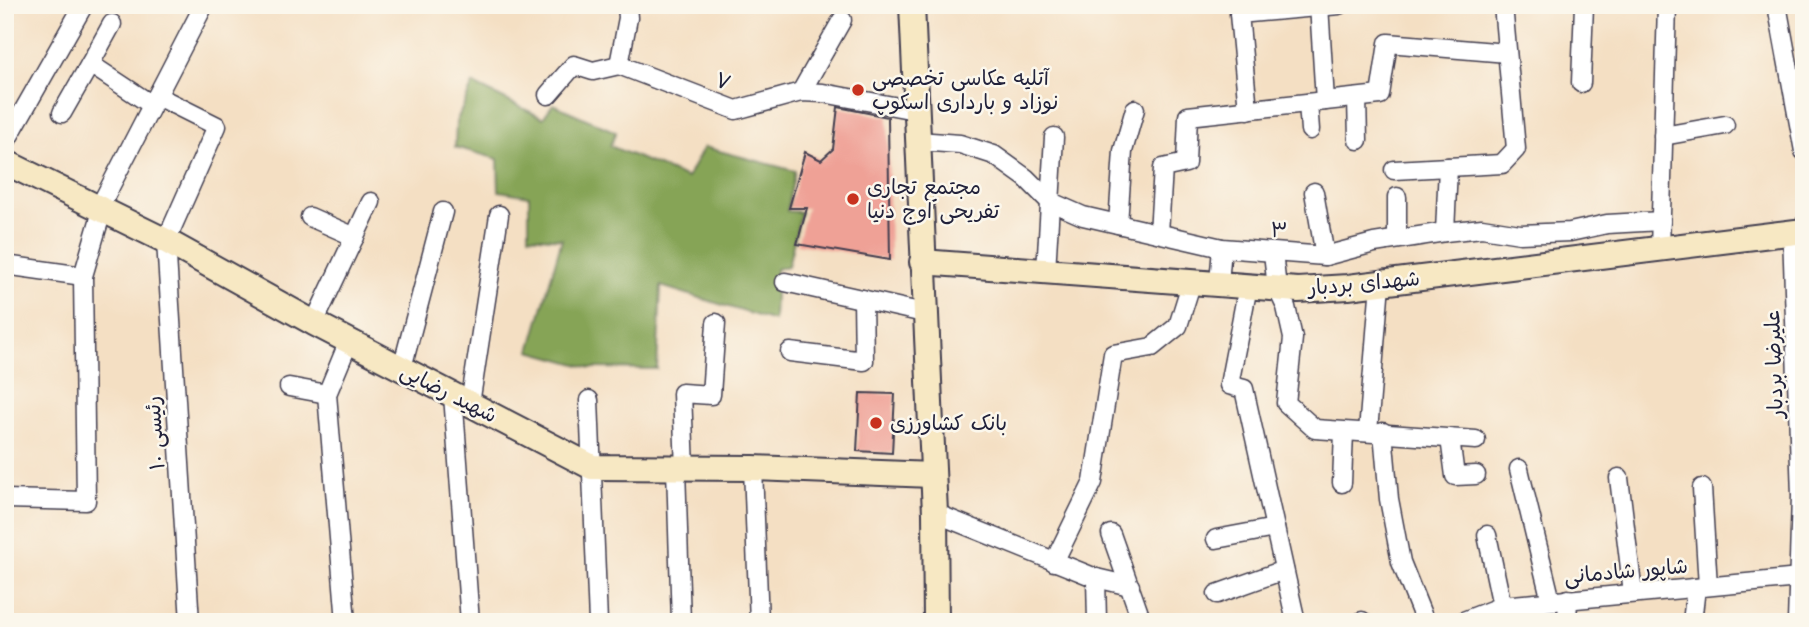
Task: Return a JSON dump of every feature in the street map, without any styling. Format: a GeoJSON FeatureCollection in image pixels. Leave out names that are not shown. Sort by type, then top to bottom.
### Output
{"type":"FeatureCollection","features":[{"type":"Feature","properties":{"kind":"street"},"geometry":{"type":"LineString","coordinates":[[5,499],[86,501],[83,276],[100,210],[204,5]]}},
{"type":"Feature","properties":{"kind":"street"},"geometry":{"type":"LineString","coordinates":[[548,95],[574,65],[593,71],[619,65],[628,18],[627,5]]}},
{"type":"Feature","properties":{"kind":"street"},"geometry":{"type":"LineString","coordinates":[[912,5],[935,513],[936,622]]}},
{"type":"Feature","properties":{"kind":"street"},"geometry":{"type":"LineString","coordinates":[[1248,110],[1239,14],[1339,5]]}},
{"type":"Feature","properties":{"kind":"street"},"geometry":{"type":"LineString","coordinates":[[1394,170],[1503,164],[1516,149],[1503,5]]}},
{"type":"Feature","properties":{"kind":"street"},"geometry":{"type":"LineString","coordinates":[[1581,83],[1584,5]]}},
{"type":"Feature","properties":{"kind":"street"},"geometry":{"type":"LineString","coordinates":[[1660,248],[1667,5]]}},
{"type":"Feature","properties":{"kind":"street"},"geometry":{"type":"LineString","coordinates":[[1777,5],[1804,151]]}},
{"type":"Feature","properties":{"kind":"street"},"geometry":{"type":"LineString","coordinates":[[5,143],[83,6]]}},
{"type":"Feature","properties":{"kind":"street"},"geometry":{"type":"LineString","coordinates":[[1310,130],[1317,102],[1319,6]]}},
{"type":"Feature","properties":{"kind":"street"},"geometry":{"type":"LineString","coordinates":[[801,92],[842,20]]}},
{"type":"Feature","properties":{"kind":"street"},"geometry":{"type":"LineString","coordinates":[[62,113],[112,24]]}},
{"type":"Feature","properties":{"kind":"street"},"geometry":{"type":"LineString","coordinates":[[1159,233],[1163,168],[1186,163],[1188,116],[1380,95],[1388,43],[1507,53]]}},
{"type":"Feature","properties":{"kind":"street"},"geometry":{"type":"LineString","coordinates":[[90,64],[155,100],[216,127],[166,242]]}},
{"type":"Feature","properties":{"kind":"street","name":"۷"},"geometry":{"type":"LineString","coordinates":[[619,65],[736,110],[801,92],[823,93],[915,110]]}},
{"type":"Feature","properties":{"kind":"street"},"geometry":{"type":"LineString","coordinates":[[1357,98],[1358,140]]}},
{"type":"Feature","properties":{"kind":"street"},"geometry":{"type":"LineString","coordinates":[[1118,224],[1123,151],[1135,109]]}},
{"type":"Feature","properties":{"kind":"street"},"geometry":{"type":"LineString","coordinates":[[1663,136],[1725,125]]}},
{"type":"Feature","properties":{"kind":"street"},"geometry":{"type":"LineString","coordinates":[[1046,271],[1054,137]]}},
{"type":"Feature","properties":{"kind":"street","name":"۳"},"geometry":{"type":"LineString","coordinates":[[917,141],[960,144],[994,155],[1026,178],[1049,201],[1083,216],[1222,248],[1325,256],[1397,239],[1482,228],[1520,234],[1570,232],[1607,224],[1661,221]]}},
{"type":"Feature","properties":{"kind":"street","name":"شهید رضایی"},"geometry":{"type":"LineString","coordinates":[[5,162],[166,242],[314,323],[592,467],[753,468],[932,475]]}},
{"type":"Feature","properties":{"kind":"street"},"geometry":{"type":"LineString","coordinates":[[1445,232],[1448,167]]}},
{"type":"Feature","properties":{"kind":"street"},"geometry":{"type":"LineString","coordinates":[[1314,192],[1325,256]]}},
{"type":"Feature","properties":{"kind":"street"},"geometry":{"type":"LineString","coordinates":[[1397,197],[1397,239]]}},
{"type":"Feature","properties":{"kind":"street"},"geometry":{"type":"LineString","coordinates":[[314,323],[371,202]]}},
{"type":"Feature","properties":{"kind":"street"},"geometry":{"type":"LineString","coordinates":[[402,368],[443,212]]}},
{"type":"Feature","properties":{"kind":"street"},"geometry":{"type":"LineString","coordinates":[[470,622],[462,399],[499,215]]}},
{"type":"Feature","properties":{"kind":"street"},"geometry":{"type":"LineString","coordinates":[[310,217],[355,237]]}},
{"type":"Feature","properties":{"kind":"street","name":"شهدای بردبار"},"geometry":{"type":"LineString","coordinates":[[922,262],[1298,290],[1348,288],[1798,231]]}},
{"type":"Feature","properties":{"kind":"street","name":"علیرضا بردبار"},"geometry":{"type":"LineString","coordinates":[[1797,622],[1801,496],[1798,231]]}},
{"type":"Feature","properties":{"kind":"street"},"geometry":{"type":"LineString","coordinates":[[1570,232],[1572,260]]}},
{"type":"Feature","properties":{"kind":"street","name":"رئیسی ۱۰"},"geometry":{"type":"LineString","coordinates":[[166,242],[190,622]]}},
{"type":"Feature","properties":{"kind":"street"},"geometry":{"type":"LineString","coordinates":[[1219,284],[1222,248]]}},
{"type":"Feature","properties":{"kind":"street"},"geometry":{"type":"LineString","coordinates":[[1273,253],[1277,288],[1286,307],[1293,338],[1286,403],[1315,429],[1476,440]]}},
{"type":"Feature","properties":{"kind":"street"},"geometry":{"type":"LineString","coordinates":[[5,265],[83,276]]}},
{"type":"Feature","properties":{"kind":"street"},"geometry":{"type":"LineString","coordinates":[[785,282],[924,313]]}},
{"type":"Feature","properties":{"kind":"street"},"geometry":{"type":"LineString","coordinates":[[1055,562],[1093,482],[1112,354],[1152,347],[1178,326],[1192,282]]}},
{"type":"Feature","properties":{"kind":"street"},"geometry":{"type":"LineString","coordinates":[[1380,284],[1375,432],[1401,562],[1425,622]]}},
{"type":"Feature","properties":{"kind":"street"},"geometry":{"type":"LineString","coordinates":[[1248,286],[1229,385],[1244,389],[1296,622]]}},
{"type":"Feature","properties":{"kind":"street"},"geometry":{"type":"LineString","coordinates":[[790,352],[864,361],[863,299]]}},
{"type":"Feature","properties":{"kind":"street"},"geometry":{"type":"LineString","coordinates":[[681,622],[681,393],[711,395],[716,323]]}},
{"type":"Feature","properties":{"kind":"street"},"geometry":{"type":"LineString","coordinates":[[346,622],[327,394],[349,341]]}},
{"type":"Feature","properties":{"kind":"street"},"geometry":{"type":"LineString","coordinates":[[289,387],[327,394]]}},
{"type":"Feature","properties":{"kind":"street"},"geometry":{"type":"LineString","coordinates":[[589,400],[598,622]]}},
{"type":"Feature","properties":{"kind":"street"},"geometry":{"type":"LineString","coordinates":[[1342,483],[1344,432]]}},
{"type":"Feature","properties":{"kind":"street"},"geometry":{"type":"LineString","coordinates":[[1450,438],[1455,476],[1476,475]]}},
{"type":"Feature","properties":{"kind":"street"},"geometry":{"type":"LineString","coordinates":[[753,468],[759,622]]}},
{"type":"Feature","properties":{"kind":"street"},"geometry":{"type":"LineString","coordinates":[[1519,469],[1567,622]]}},
{"type":"Feature","properties":{"kind":"street"},"geometry":{"type":"LineString","coordinates":[[1619,478],[1633,593]]}},
{"type":"Feature","properties":{"kind":"street"},"geometry":{"type":"LineString","coordinates":[[1692,622],[1702,587],[1702,488]]}},
{"type":"Feature","properties":{"kind":"street"},"geometry":{"type":"LineString","coordinates":[[935,513],[1096,578],[1130,586]]}},
{"type":"Feature","properties":{"kind":"street"},"geometry":{"type":"LineString","coordinates":[[1216,539],[1275,528]]}},
{"type":"Feature","properties":{"kind":"street"},"geometry":{"type":"LineString","coordinates":[[1111,534],[1142,622]]}},
{"type":"Feature","properties":{"kind":"street"},"geometry":{"type":"LineString","coordinates":[[1488,535],[1502,606]]}},
{"type":"Feature","properties":{"kind":"street"},"geometry":{"type":"LineString","coordinates":[[1217,594],[1284,570]]}},
{"type":"Feature","properties":{"kind":"street"},"geometry":{"type":"LineString","coordinates":[[1096,578],[1097,622]]}},
{"type":"Feature","properties":{"kind":"street","name":"شاپور شادمانی"},"geometry":{"type":"LineString","coordinates":[[1461,622],[1502,606],[1799,578]]}},
{"type":"Feature","properties":{"kind":"green space"},"geometry":{"type":"Polygon","coordinates":[[[473,84],[543,118],[553,104],[616,132],[610,146],[687,178],[704,147],[795,171],[787,211],[801,212],[788,266],[776,269],[774,321],[661,286],[657,369],[591,368],[530,351],[562,239],[529,236],[529,196],[499,191],[498,159],[455,147],[456,122],[473,84]]]}},
{"type":"Feature","properties":{"kind":"building"},"geometry":{"type":"Polygon","coordinates":[[[838,107],[888,117],[890,260],[797,244],[807,208],[789,208],[805,152],[821,160],[833,149],[838,107]]]}},
{"type":"Feature","properties":{"kind":"building","name":"بانک کشاورزی"},"geometry":{"type":"Polygon","coordinates":[[[860,393],[895,394],[892,453],[857,451],[860,393]]]}},
{"type":"Feature","properties":{"kind":"place","name":"آتلیه عکاسی تخصصی نوزاد و بارداری اسکوپ"},"geometry":{"type":"Point","coordinates":[858,90]}},
{"type":"Feature","properties":{"kind":"place","name":"مجتمع تجاری تفریحی اوج دنیا"},"geometry":{"type":"Point","coordinates":[853,199]}},
{"type":"Feature","properties":{"kind":"place","name":"بانک کشاورزی"},"geometry":{"type":"Point","coordinates":[876,423]}}]}
